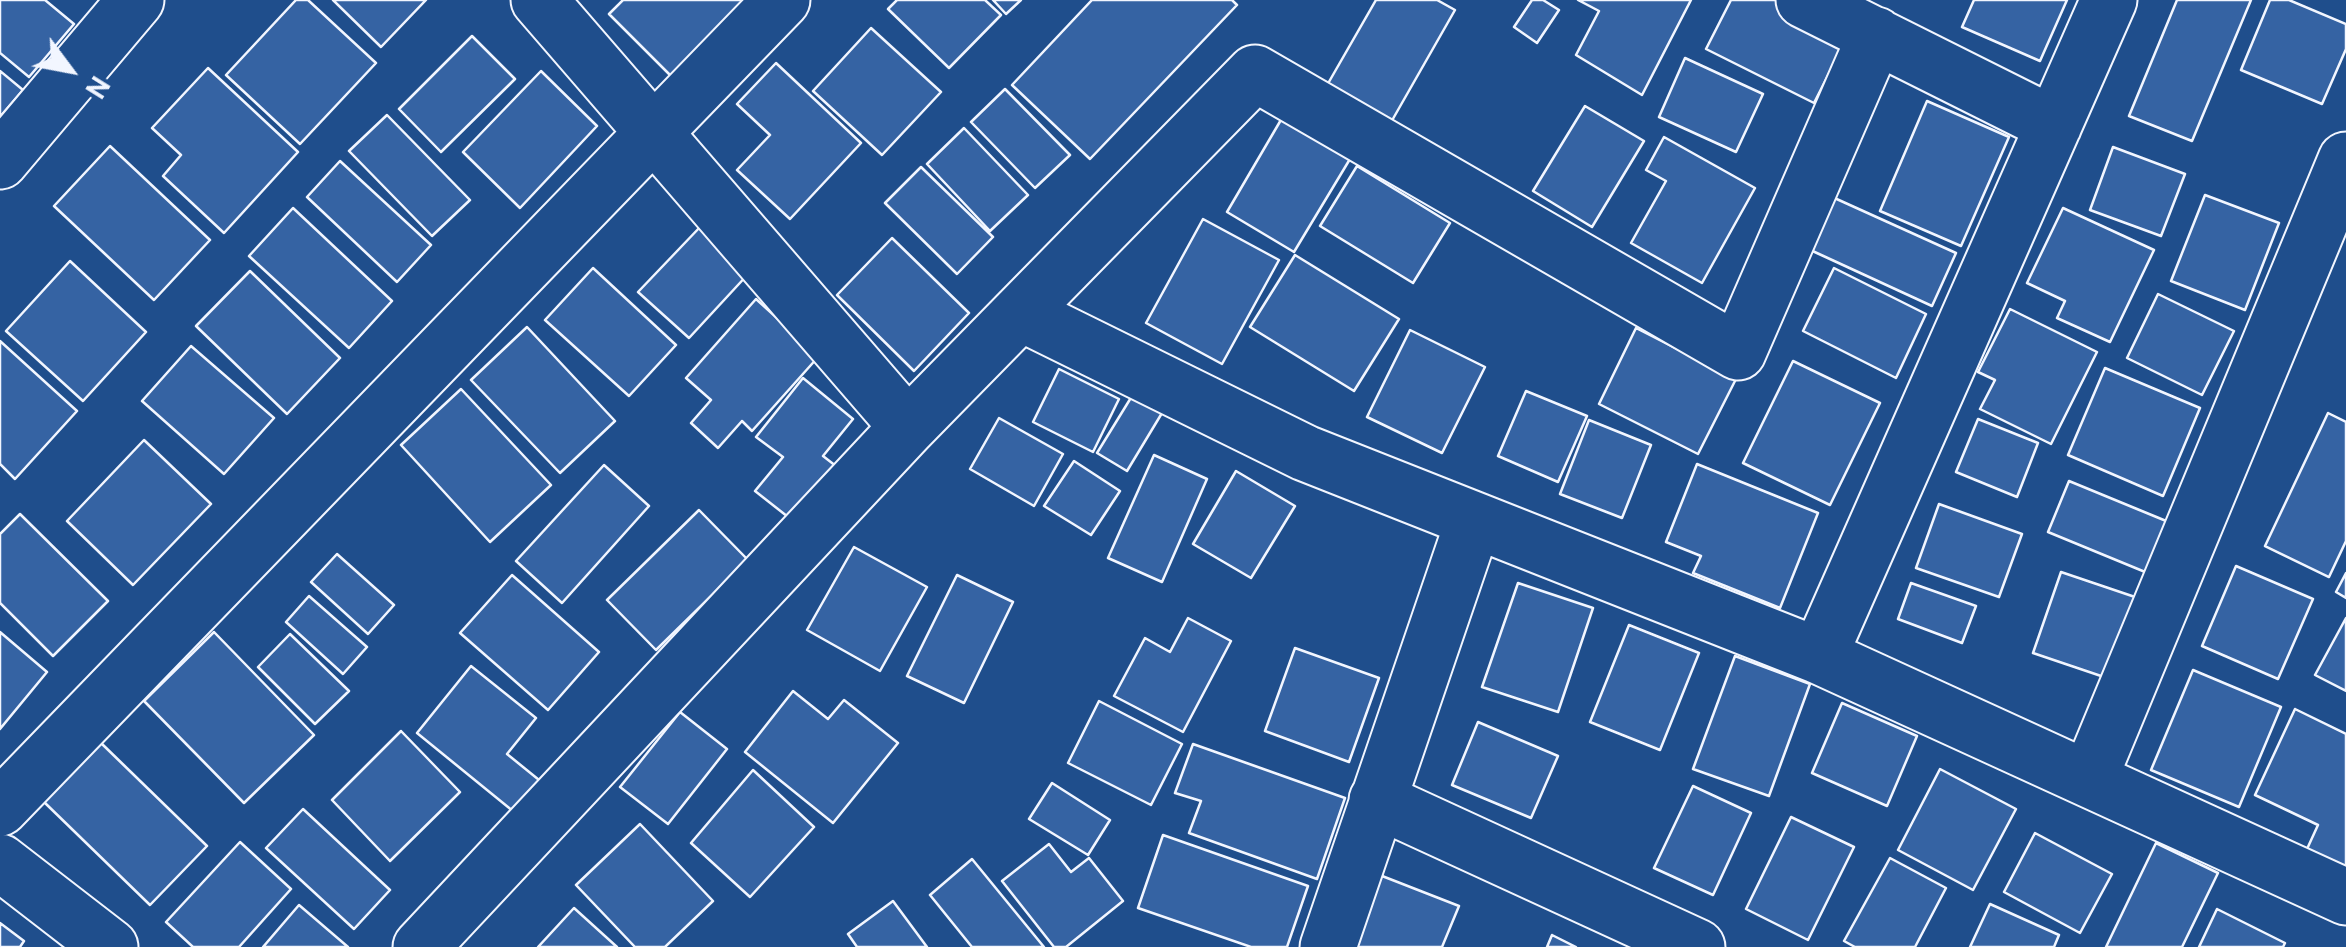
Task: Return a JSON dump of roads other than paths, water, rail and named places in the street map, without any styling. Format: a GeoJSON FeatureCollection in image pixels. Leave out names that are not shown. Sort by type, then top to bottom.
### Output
{"type":"FeatureCollection","features":[{"type":"Feature","properties":{"kind":"street"},"geometry":{"type":"LineString","coordinates":[[0,162],[136,0]]}},
{"type":"Feature","properties":{"kind":"street"},"geometry":{"type":"LineString","coordinates":[[540,0],[908,427]]}},
{"type":"Feature","properties":{"kind":"street"},"geometry":{"type":"LineString","coordinates":[[0,808],[782,0]]}},
{"type":"Feature","properties":{"kind":"street"},"geometry":{"type":"LineString","coordinates":[[1804,0],[2054,125]]}},
{"type":"Feature","properties":{"kind":"street"},"geometry":{"type":"LineString","coordinates":[[1819,656],[2109,0]]}},
{"type":"Feature","properties":{"kind":"street"},"geometry":{"type":"LineString","coordinates":[[421,947],[908,427],[1254,73],[1738,352],[1876,34]]}},
{"type":"Feature","properties":{"kind":"street"},"geometry":{"type":"LineString","coordinates":[[2089,780],[2346,160]]}},
{"type":"Feature","properties":{"kind":"street"},"geometry":{"type":"LineString","coordinates":[[1021,312],[1305,453],[1819,656],[2346,897]]}},
{"type":"Feature","properties":{"kind":"street"},"geometry":{"type":"LineString","coordinates":[[1328,947],[1474,520]]}},
{"type":"Feature","properties":{"kind":"street"},"geometry":{"type":"LineString","coordinates":[[1377,800],[1697,947]]}},
{"type":"Feature","properties":{"kind":"street"},"geometry":{"type":"LineString","coordinates":[[0,862],[110,947]]}}]}
